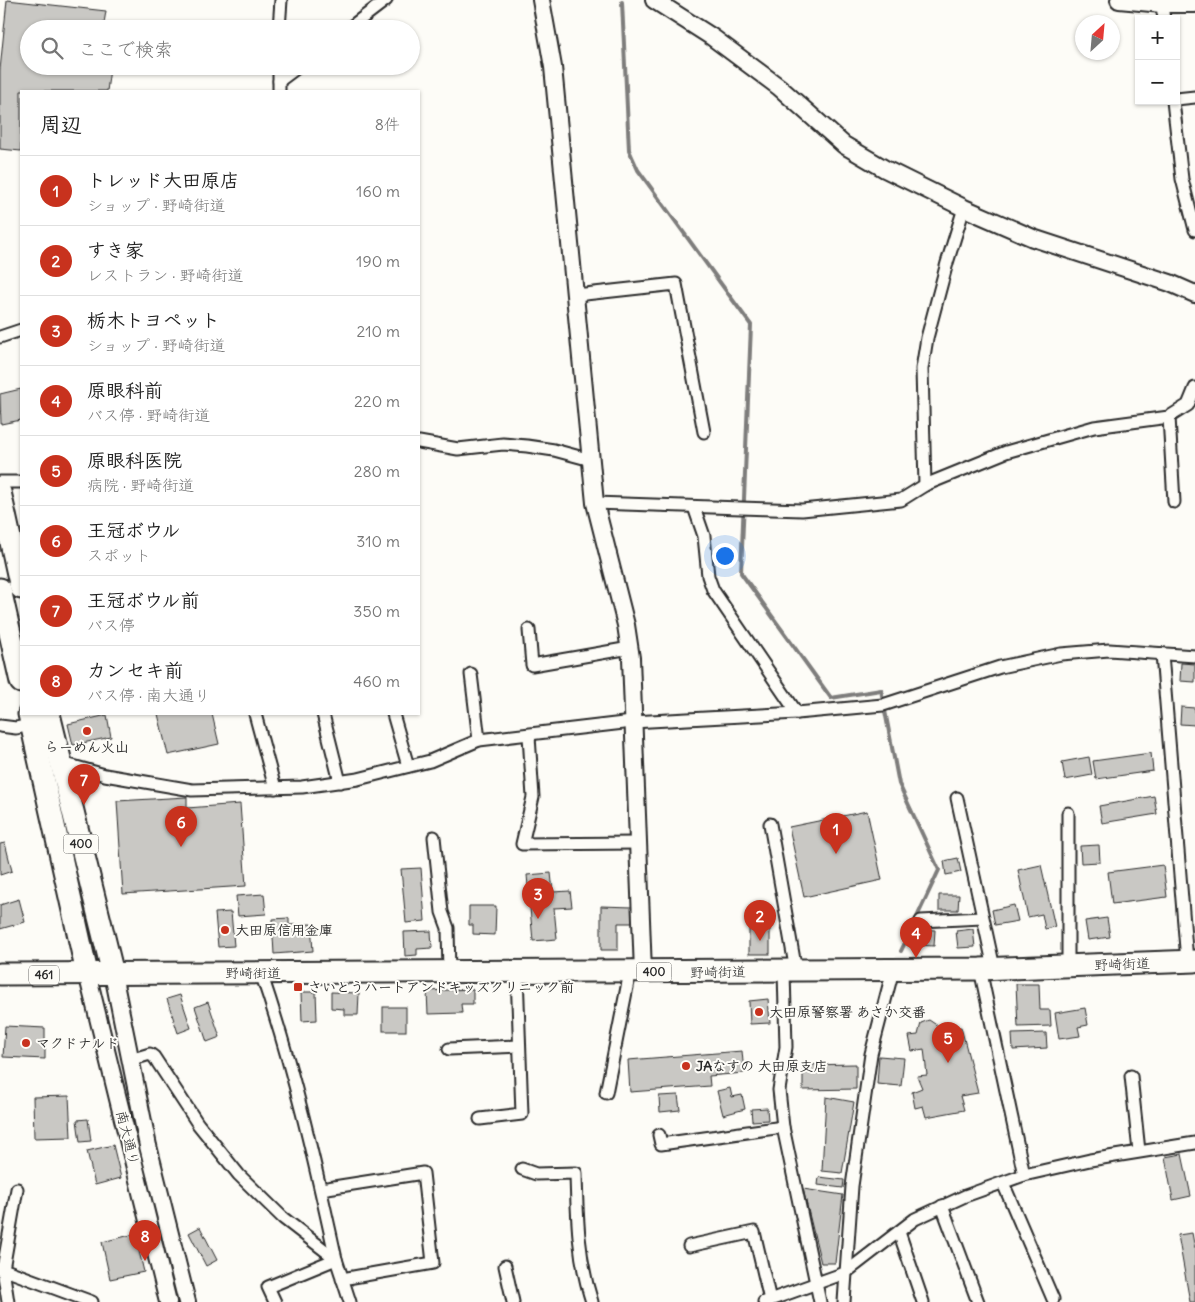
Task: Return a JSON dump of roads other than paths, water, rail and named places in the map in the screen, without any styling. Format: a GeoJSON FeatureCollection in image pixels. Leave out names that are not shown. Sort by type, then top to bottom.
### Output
{"type":"FeatureCollection","features":[{"type":"Feature","properties":{"kind":"highway"},"geometry":{"type":"LineString","coordinates":[[0,492],[20,583]]}},
{"type":"Feature","properties":{"kind":"highway"},"geometry":{"type":"LineString","coordinates":[[0,589],[20,678]]}},
{"type":"Feature","properties":{"kind":"highway","name":"400"},"geometry":{"type":"LineString","coordinates":[[49,715],[113,974]]}},
{"type":"Feature","properties":{"kind":"highway","name":"400"},"geometry":{"type":"LineString","coordinates":[[30,719],[87,974]]}},
{"type":"Feature","properties":{"kind":"highway","name":"野崎街道"},"geometry":{"type":"LineString","coordinates":[[0,974],[516,973],[987,969],[1191,961]]}},
{"type":"Feature","properties":{"kind":"street"},"geometry":{"type":"LineString","coordinates":[[280,20],[281,0]]}},
{"type":"Feature","properties":{"kind":"street"},"geometry":{"type":"LineString","coordinates":[[360,20],[386,0]]}},
{"type":"Feature","properties":{"kind":"street"},"geometry":{"type":"LineString","coordinates":[[541,0],[553,67],[595,503],[626,625],[630,648],[638,843],[636,972],[606,1093]]}},
{"type":"Feature","properties":{"kind":"street"},"geometry":{"type":"LineString","coordinates":[[654,0],[712,37],[779,87],[844,145],[964,208],[1033,238],[1170,283],[1195,294]]}},
{"type":"Feature","properties":{"kind":"street"},"geometry":{"type":"LineString","coordinates":[[1119,0],[1162,8],[1195,4]]}},
{"type":"Feature","properties":{"kind":"street"},"geometry":{"type":"LineString","coordinates":[[279,86],[290,75]]}},
{"type":"Feature","properties":{"kind":"street"},"geometry":{"type":"LineString","coordinates":[[1180,99],[1195,97]]}},
{"type":"Feature","properties":{"kind":"street"},"geometry":{"type":"LineString","coordinates":[[1173,105],[1182,179],[1195,230]]}},
{"type":"Feature","properties":{"kind":"street"},"geometry":{"type":"LineString","coordinates":[[924,485],[922,369],[927,338],[946,263],[964,208]]}},
{"type":"Feature","properties":{"kind":"street"},"geometry":{"type":"LineString","coordinates":[[576,295],[676,284],[704,432]]}},
{"type":"Feature","properties":{"kind":"street"},"geometry":{"type":"LineString","coordinates":[[0,337],[20,330]]}},
{"type":"Feature","properties":{"kind":"street"},"geometry":{"type":"LineString","coordinates":[[595,503],[802,510],[901,500],[924,485],[1006,452],[1094,427],[1169,417],[1188,405],[1195,388]]}},
{"type":"Feature","properties":{"kind":"street"},"geometry":{"type":"LineString","coordinates":[[1169,417],[1174,502]]}},
{"type":"Feature","properties":{"kind":"street"},"geometry":{"type":"LineString","coordinates":[[420,442],[458,449],[503,444],[527,446],[554,450],[591,460]]}},
{"type":"Feature","properties":{"kind":"street"},"geometry":{"type":"LineString","coordinates":[[0,482],[20,482]]}},
{"type":"Feature","properties":{"kind":"street"},"geometry":{"type":"LineString","coordinates":[[694,507],[704,536],[708,576],[713,590],[797,713]]}},
{"type":"Feature","properties":{"kind":"street"},"geometry":{"type":"LineString","coordinates":[[529,630],[532,665],[630,648]]}},
{"type":"Feature","properties":{"kind":"street"},"geometry":{"type":"LineString","coordinates":[[62,763],[105,775],[192,790],[274,788],[340,782],[430,761],[480,740],[529,736],[632,722],[797,713],[883,705],[1000,667],[1061,654],[1109,650],[1195,656]]}},
{"type":"Feature","properties":{"kind":"street"},"geometry":{"type":"LineString","coordinates":[[1162,654],[1191,961]]}},
{"type":"Feature","properties":{"kind":"street"},"geometry":{"type":"LineString","coordinates":[[471,674],[480,740]]}},
{"type":"Feature","properties":{"kind":"street"},"geometry":{"type":"LineString","coordinates":[[255,715],[274,788]]}},
{"type":"Feature","properties":{"kind":"street"},"geometry":{"type":"LineString","coordinates":[[323,715],[340,782]]}},
{"type":"Feature","properties":{"kind":"street"},"geometry":{"type":"LineString","coordinates":[[393,715],[408,766]]}},
{"type":"Feature","properties":{"kind":"street"},"geometry":{"type":"LineString","coordinates":[[0,726],[16,728],[30,719]]}},
{"type":"Feature","properties":{"kind":"street"},"geometry":{"type":"LineString","coordinates":[[529,736],[533,798],[522,844],[638,843]]}},
{"type":"Feature","properties":{"kind":"street"},"geometry":{"type":"LineString","coordinates":[[957,798],[982,918],[987,969],[1024,1175]]}},
{"type":"Feature","properties":{"kind":"street"},"geometry":{"type":"LineString","coordinates":[[1068,813],[1068,966]]}},
{"type":"Feature","properties":{"kind":"street"},"geometry":{"type":"LineString","coordinates":[[770,824],[790,971],[786,1047],[779,1090],[783,1127],[820,1302]]}},
{"type":"Feature","properties":{"kind":"street"},"geometry":{"type":"LineString","coordinates":[[434,836],[442,912],[448,928],[449,973]]}},
{"type":"Feature","properties":{"kind":"street"},"geometry":{"type":"LineString","coordinates":[[921,921],[982,918]]}},
{"type":"Feature","properties":{"kind":"street"},"geometry":{"type":"LineString","coordinates":[[844,1302],[844,1273],[853,1176],[871,1054],[893,970]]}},
{"type":"Feature","properties":{"kind":"street"},"geometry":{"type":"LineString","coordinates":[[261,973],[279,1024],[321,1189],[336,1259],[350,1302]]}},
{"type":"Feature","properties":{"kind":"street"},"geometry":{"type":"LineString","coordinates":[[480,1119],[522,1114],[516,973]]}},
{"type":"Feature","properties":{"kind":"street","name":"南大通り"},"geometry":{"type":"LineString","coordinates":[[87,974],[168,1302]]}},
{"type":"Feature","properties":{"kind":"street","name":"南大通り"},"geometry":{"type":"LineString","coordinates":[[113,974],[148,1146],[187,1302]]}},
{"type":"Feature","properties":{"kind":"street"},"geometry":{"type":"LineString","coordinates":[[449,1049],[519,1046]]}},
{"type":"Feature","properties":{"kind":"street"},"geometry":{"type":"LineString","coordinates":[[130,1060],[150,1054],[154,1057],[198,1124],[239,1175],[283,1218],[336,1259]]}},
{"type":"Feature","properties":{"kind":"street"},"geometry":{"type":"LineString","coordinates":[[1131,1076],[1139,1151]]}},
{"type":"Feature","properties":{"kind":"street"},"geometry":{"type":"LineString","coordinates":[[659,1135],[660,1144],[783,1127]]}},
{"type":"Feature","properties":{"kind":"street"},"geometry":{"type":"LineString","coordinates":[[689,1246],[754,1232],[767,1301],[844,1273],[915,1219],[942,1206],[1024,1175],[1139,1151],[1195,1143]]}},
{"type":"Feature","properties":{"kind":"street"},"geometry":{"type":"LineString","coordinates":[[522,1170],[536,1174],[576,1172],[578,1238],[585,1280],[592,1302]]}},
{"type":"Feature","properties":{"kind":"street"},"geometry":{"type":"LineString","coordinates":[[321,1189],[423,1173],[433,1263],[342,1279]]}},
{"type":"Feature","properties":{"kind":"street"},"geometry":{"type":"LineString","coordinates":[[1003,1183],[1053,1299]]}},
{"type":"Feature","properties":{"kind":"street"},"geometry":{"type":"LineString","coordinates":[[8,1302],[2,1268],[18,1189]]}},
{"type":"Feature","properties":{"kind":"street"},"geometry":{"type":"LineString","coordinates":[[942,1206],[978,1302]]}},
{"type":"Feature","properties":{"kind":"street"},"geometry":{"type":"LineString","coordinates":[[899,1232],[923,1302]]}},
{"type":"Feature","properties":{"kind":"street"},"geometry":{"type":"LineString","coordinates":[[275,1302],[268,1287],[336,1259]]}},
{"type":"Feature","properties":{"kind":"street"},"geometry":{"type":"LineString","coordinates":[[505,1266],[513,1302]]}},
{"type":"Feature","properties":{"kind":"street"},"geometry":{"type":"LineString","coordinates":[[2,1268],[92,1302]]}},
{"type":"Feature","properties":{"kind":"waterway"},"geometry":{"type":"LineString","coordinates":[[622,2],[629,150],[638,170],[751,325],[741,573],[831,698],[881,690],[899,784],[939,870],[901,951]]}},
{"type":"Feature","properties":{"kind":"place","name":"らーめん火山"},"geometry":{"type":"Point","coordinates":[87,731]}},
{"type":"Feature","properties":{"kind":"place","name":"王冠ボウル前"},"geometry":{"type":"Point","coordinates":[84,805]}},
{"type":"Feature","properties":{"kind":"place","name":"王冠ボウル"},"geometry":{"type":"Point","coordinates":[181,847]}},
{"type":"Feature","properties":{"kind":"place","name":"トレッド大田原店"},"geometry":{"type":"Point","coordinates":[836,854]}},
{"type":"Feature","properties":{"kind":"place","name":"栃木トヨペット"},"geometry":{"type":"Point","coordinates":[538,919]}},
{"type":"Feature","properties":{"kind":"place","name":"大田原信用金庫"},"geometry":{"type":"Point","coordinates":[225,930]}},
{"type":"Feature","properties":{"kind":"place","name":"すき家"},"geometry":{"type":"Point","coordinates":[760,941]}},
{"type":"Feature","properties":{"kind":"place","name":"原眼科前"},"geometry":{"type":"Point","coordinates":[916,958]}},
{"type":"Feature","properties":{"kind":"place","name":"さいとうハートアンドキッズクリニック前"},"geometry":{"type":"Point","coordinates":[298,987]}},
{"type":"Feature","properties":{"kind":"place","name":"大田原警察署 あさか交番"},"geometry":{"type":"Point","coordinates":[759,1012]}},
{"type":"Feature","properties":{"kind":"place","name":"マクドナルド"},"geometry":{"type":"Point","coordinates":[26,1043]}},
{"type":"Feature","properties":{"kind":"place","name":"原眼科医院"},"geometry":{"type":"Point","coordinates":[948,1063]}},
{"type":"Feature","properties":{"kind":"place","name":"JAなすの 大田原支店"},"geometry":{"type":"Point","coordinates":[686,1066]}},
{"type":"Feature","properties":{"kind":"place","name":"カンセキ前"},"geometry":{"type":"Point","coordinates":[145,1261]}}]}
